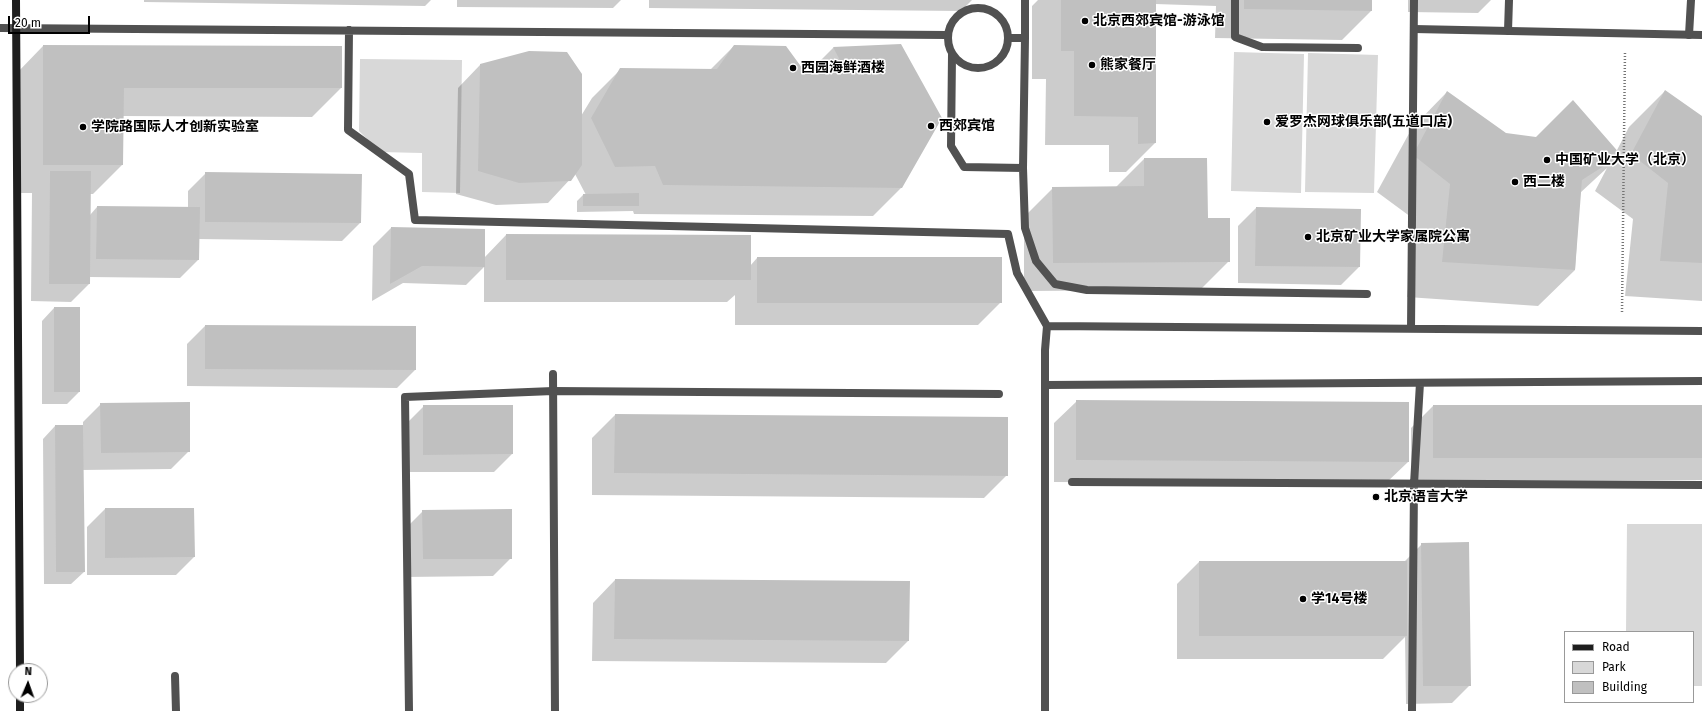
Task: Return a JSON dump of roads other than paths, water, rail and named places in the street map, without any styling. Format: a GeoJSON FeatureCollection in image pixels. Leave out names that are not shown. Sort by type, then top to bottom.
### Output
{"type":"FeatureCollection","features":[{"type":"Feature","properties":{"kind":"main road"},"geometry":{"type":"LineString","coordinates":[[16,0],[20,663]]}},
{"type":"Feature","properties":{"kind":"street"},"geometry":{"type":"LineString","coordinates":[[1026,0],[1023,168],[1025,228],[1036,261],[1055,284],[1087,290],[1367,294]]}},
{"type":"Feature","properties":{"kind":"street"},"geometry":{"type":"LineString","coordinates":[[1235,0],[1235,37],[1262,47],[1358,48]]}},
{"type":"Feature","properties":{"kind":"street"},"geometry":{"type":"LineString","coordinates":[[1411,329],[1414,0]]}},
{"type":"Feature","properties":{"kind":"street"},"geometry":{"type":"LineString","coordinates":[[1508,31],[1509,0]]}},
{"type":"Feature","properties":{"kind":"street"},"geometry":{"type":"LineString","coordinates":[[1689,35],[1690,0]]}},
{"type":"Feature","properties":{"kind":"street"},"geometry":{"type":"LineString","coordinates":[[952,55],[968,67],[991,66],[1005,53],[1009,38],[1003,21],[987,8],[963,11],[952,21],[947,35],[952,55],[951,146],[964,167],[1023,168]]}},
{"type":"Feature","properties":{"kind":"street"},"geometry":{"type":"LineString","coordinates":[[0,28],[947,35]]}},
{"type":"Feature","properties":{"kind":"street"},"geometry":{"type":"LineString","coordinates":[[1414,29],[1702,35]]}},
{"type":"Feature","properties":{"kind":"street"},"geometry":{"type":"LineString","coordinates":[[349,30],[348,130],[409,174],[415,220],[1008,234],[1017,273],[1047,326],[1046,711]]}},
{"type":"Feature","properties":{"kind":"street"},"geometry":{"type":"LineString","coordinates":[[1009,38],[1025,38]]}},
{"type":"Feature","properties":{"kind":"street"},"geometry":{"type":"LineString","coordinates":[[1047,326],[1702,331]]}},
{"type":"Feature","properties":{"kind":"street"},"geometry":{"type":"LineString","coordinates":[[553,374],[555,711]]}},
{"type":"Feature","properties":{"kind":"street"},"geometry":{"type":"LineString","coordinates":[[1046,385],[1702,381]]}},
{"type":"Feature","properties":{"kind":"street"},"geometry":{"type":"LineString","coordinates":[[1412,711],[1414,484],[1420,382]]}},
{"type":"Feature","properties":{"kind":"street"},"geometry":{"type":"LineString","coordinates":[[409,711],[405,397],[553,391],[999,394]]}},
{"type":"Feature","properties":{"kind":"street"},"geometry":{"type":"LineString","coordinates":[[1072,482],[1702,485]]}},
{"type":"Feature","properties":{"kind":"street"},"geometry":{"type":"LineString","coordinates":[[175,676],[176,711]]}},
{"type":"Feature","properties":{"kind":"place","name":"北京西郊宾馆-游泳馆"},"geometry":{"type":"Point","coordinates":[1085,21]}},
{"type":"Feature","properties":{"kind":"place","name":"熊家餐厅"},"geometry":{"type":"Point","coordinates":[1092,65]}},
{"type":"Feature","properties":{"kind":"place","name":"西园海鲜酒楼"},"geometry":{"type":"Point","coordinates":[793,68]}},
{"type":"Feature","properties":{"kind":"place","name":"爱罗杰网球俱乐部(五道口店)"},"geometry":{"type":"Point","coordinates":[1267,122]}},
{"type":"Feature","properties":{"kind":"place","name":"西郊宾馆"},"geometry":{"type":"Point","coordinates":[931,126]}},
{"type":"Feature","properties":{"kind":"place","name":"学院路国际人才创新实验室"},"geometry":{"type":"Point","coordinates":[83,127]}},
{"type":"Feature","properties":{"kind":"place","name":"中国矿业大学（北京）"},"geometry":{"type":"Point","coordinates":[1547,160]}},
{"type":"Feature","properties":{"kind":"place","name":"西二楼"},"geometry":{"type":"Point","coordinates":[1515,182]}},
{"type":"Feature","properties":{"kind":"place","name":"北京矿业大学家属院公寓"},"geometry":{"type":"Point","coordinates":[1308,237]}},
{"type":"Feature","properties":{"kind":"place","name":"北京语言大学"},"geometry":{"type":"Point","coordinates":[1376,497]}},
{"type":"Feature","properties":{"kind":"place","name":"学14号楼"},"geometry":{"type":"Point","coordinates":[1303,599]}}]}
